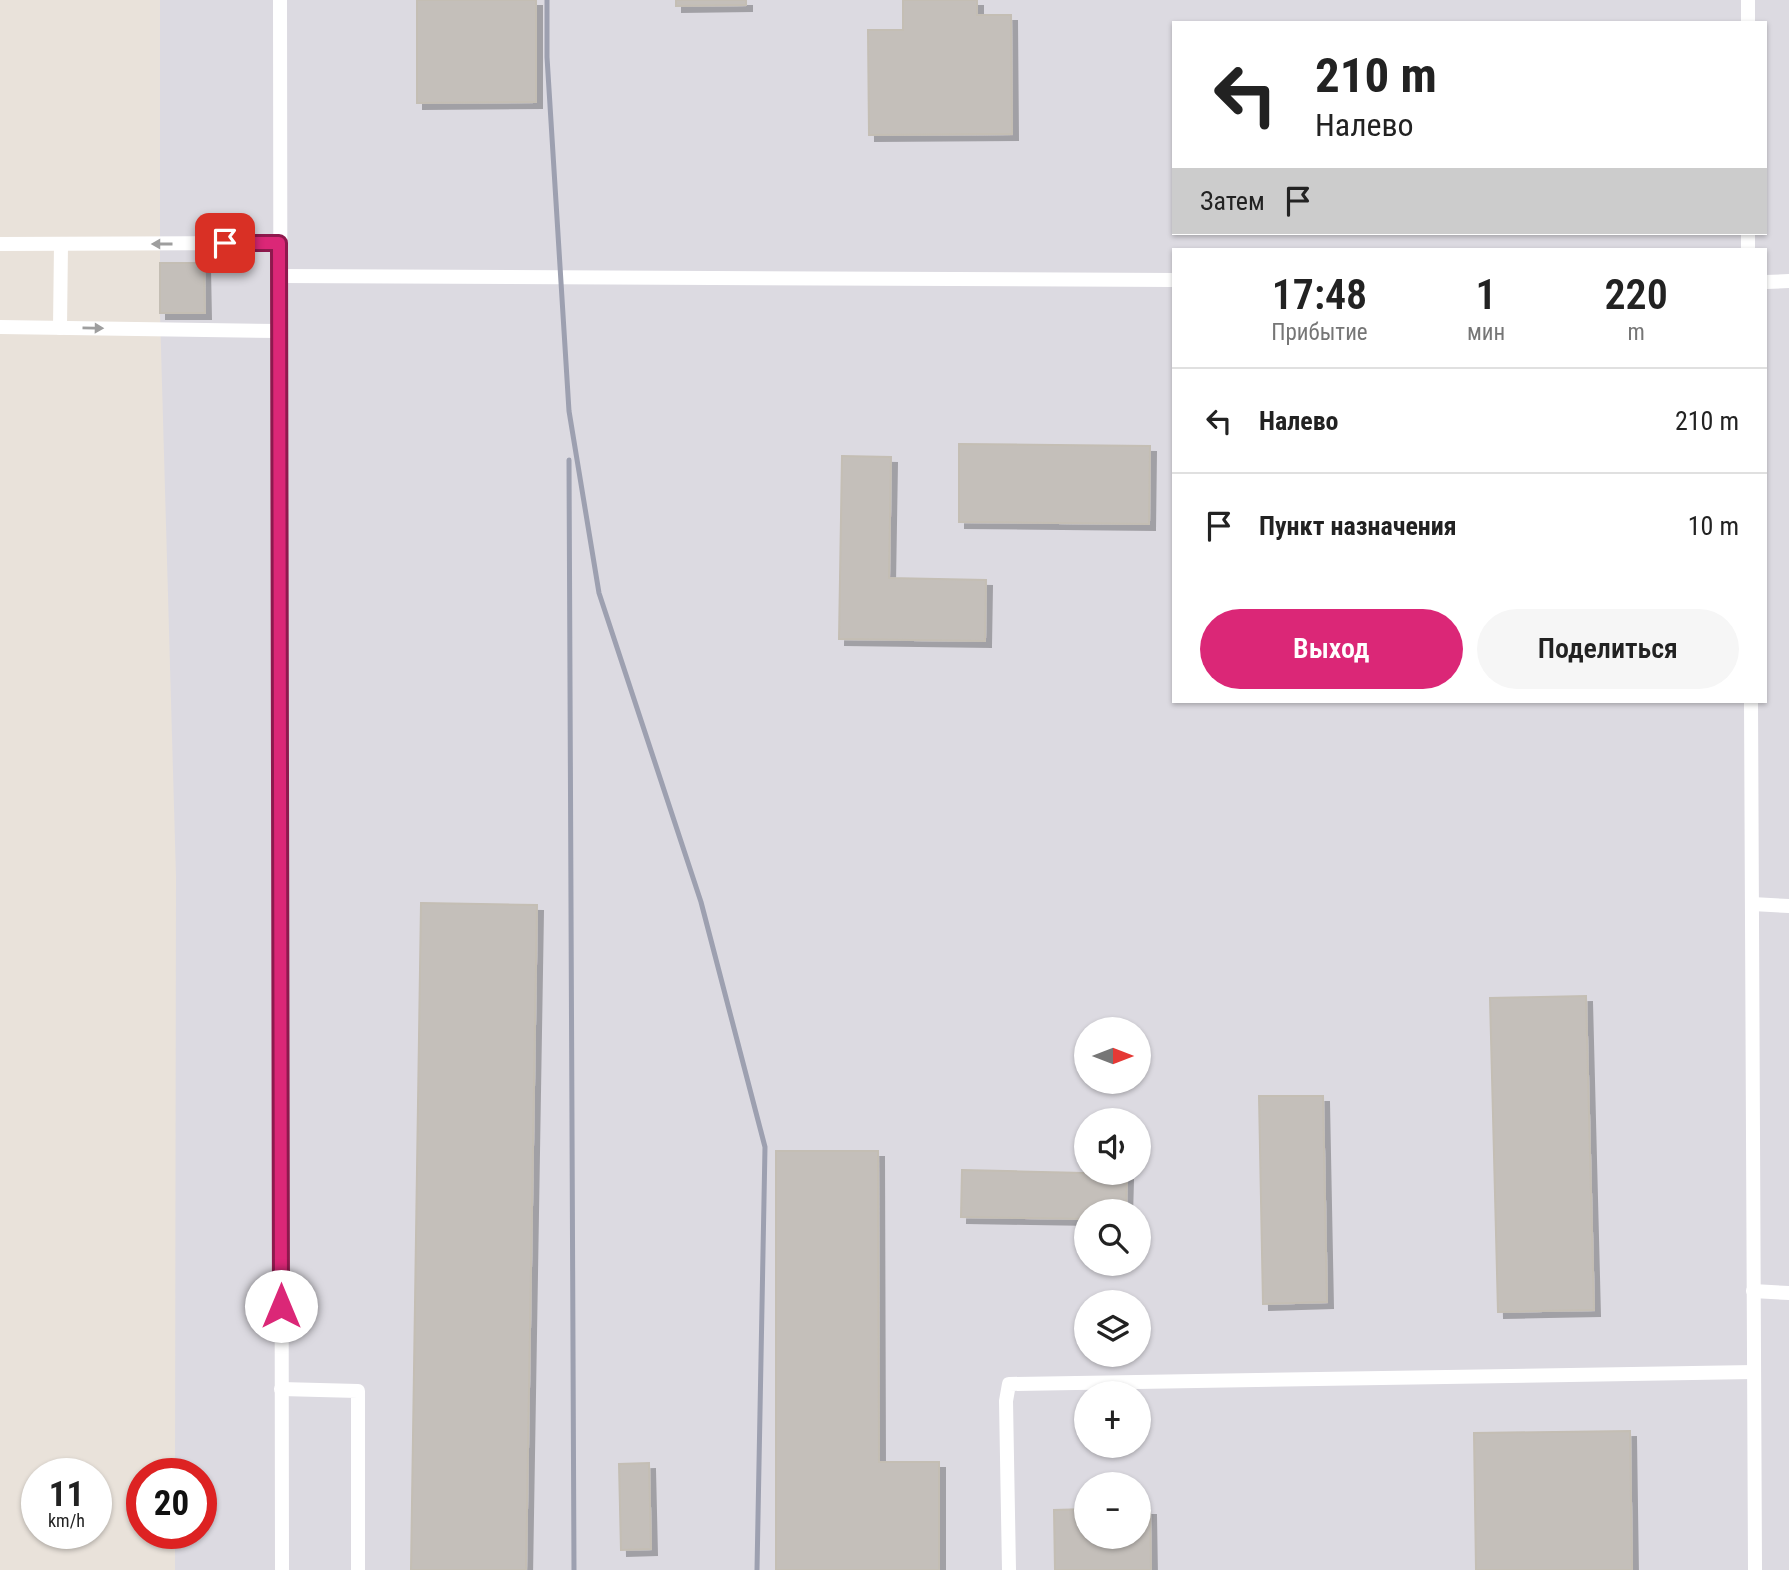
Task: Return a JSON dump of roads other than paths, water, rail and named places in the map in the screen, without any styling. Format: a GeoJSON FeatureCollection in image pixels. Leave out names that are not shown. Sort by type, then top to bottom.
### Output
{"type":"FeatureCollection","features":[{"type":"Feature","properties":{"kind":"lane"},"geometry":{"type":"LineString","coordinates":[[280,0],[282,1570]]}},
{"type":"Feature","properties":{"kind":"lane"},"geometry":{"type":"LineString","coordinates":[[1748,0],[1748,21]]}},
{"type":"Feature","properties":{"kind":"lane"},"geometry":{"type":"LineString","coordinates":[[0,244],[279,243]]}},
{"type":"Feature","properties":{"kind":"lane"},"geometry":{"type":"LineString","coordinates":[[60,328],[61,244]]}},
{"type":"Feature","properties":{"kind":"lane"},"geometry":{"type":"LineString","coordinates":[[279,276],[1172,280]]}},
{"type":"Feature","properties":{"kind":"lane"},"geometry":{"type":"LineString","coordinates":[[1767,282],[1789,281]]}},
{"type":"Feature","properties":{"kind":"lane"},"geometry":{"type":"LineString","coordinates":[[0,327],[279,331]]}},
{"type":"Feature","properties":{"kind":"lane"},"geometry":{"type":"LineString","coordinates":[[1751,703],[1755,1570]]}},
{"type":"Feature","properties":{"kind":"lane"},"geometry":{"type":"LineString","coordinates":[[1752,904],[1789,906]]}},
{"type":"Feature","properties":{"kind":"lane"},"geometry":{"type":"LineString","coordinates":[[1753,1291],[1789,1293]]}},
{"type":"Feature","properties":{"kind":"lane"},"geometry":{"type":"LineString","coordinates":[[1009,1570],[1006,1401],[1009,1384],[1754,1372]]}},
{"type":"Feature","properties":{"kind":"lane"},"geometry":{"type":"LineString","coordinates":[[281,1390],[358,1391],[358,1570]]}},
{"type":"Feature","properties":{"kind":"railway"},"geometry":{"type":"LineString","coordinates":[[547,0],[547,57],[569,411],[599,593],[701,902],[765,1147],[757,1570]]}},
{"type":"Feature","properties":{"kind":"railway"},"geometry":{"type":"LineString","coordinates":[[569,460],[574,1570]]}}]}
